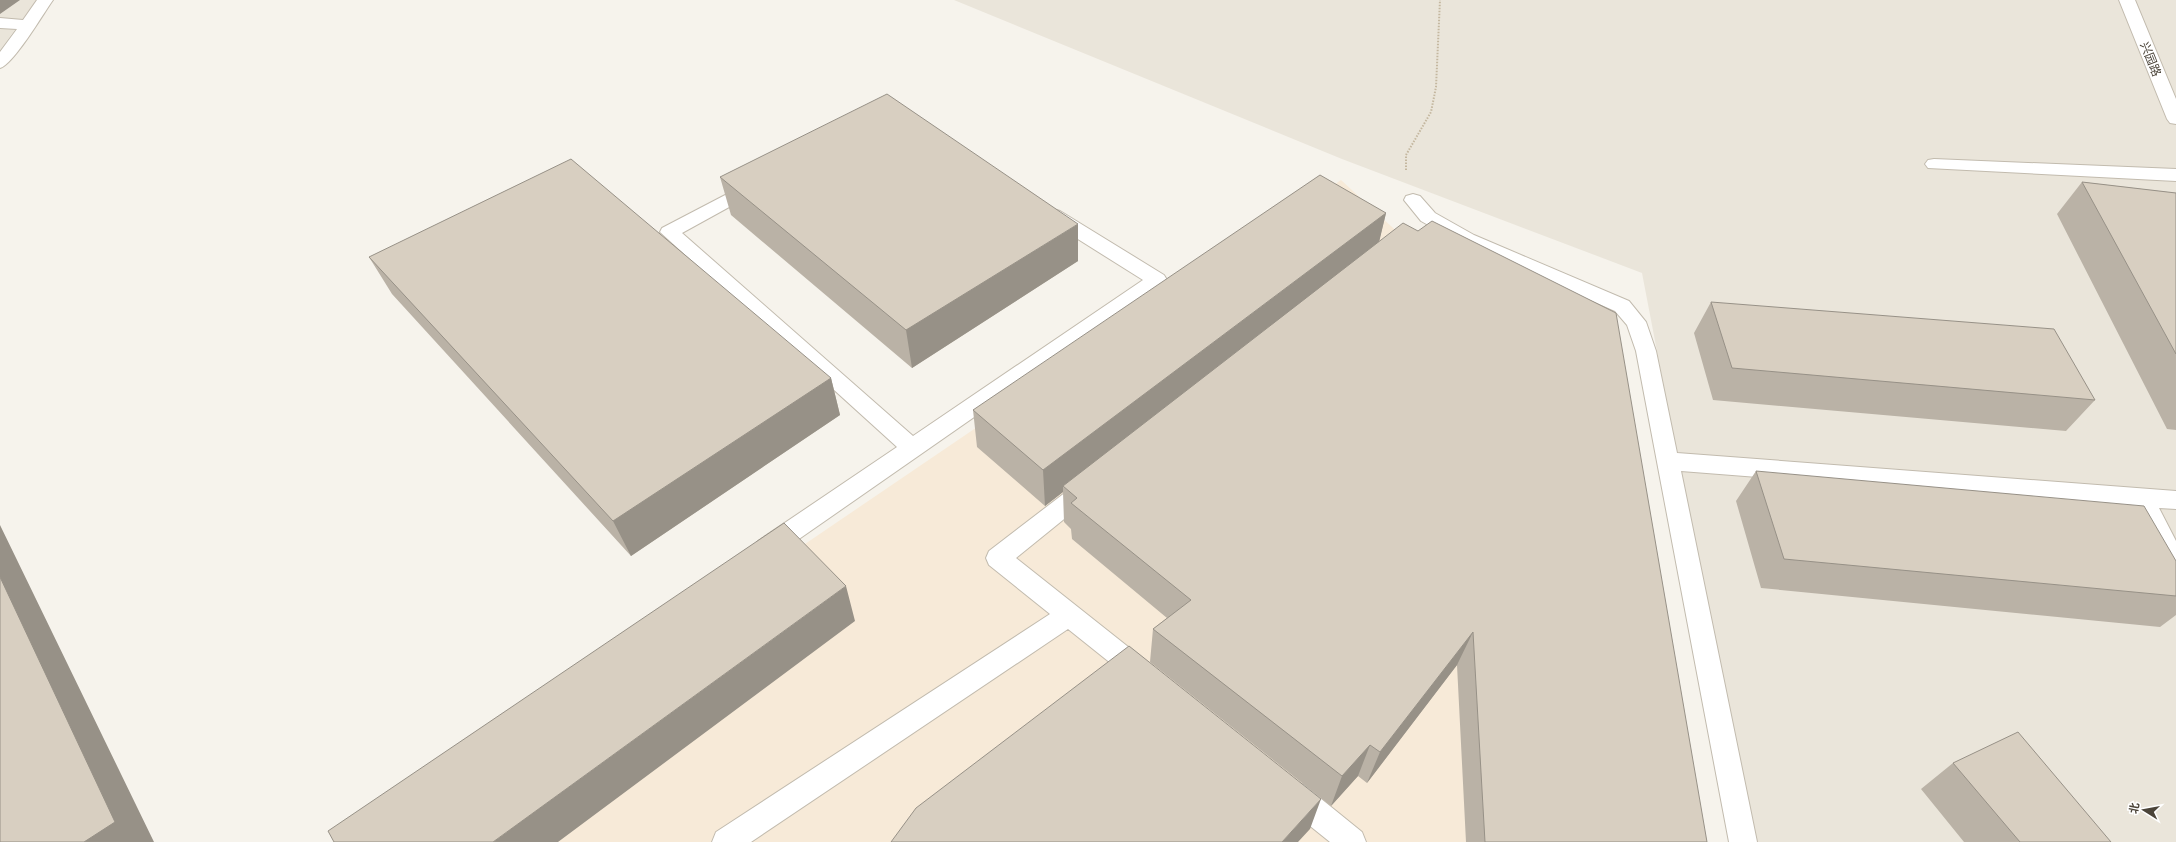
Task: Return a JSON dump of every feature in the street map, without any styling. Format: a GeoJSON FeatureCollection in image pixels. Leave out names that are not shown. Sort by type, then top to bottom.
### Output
{"type":"FeatureCollection","features":[{"type":"Feature","properties":{"kind":"street"},"geometry":{"type":"LineString","coordinates":[[0,63],[28,26],[45,0]]}},
{"type":"Feature","properties":{"kind":"street","name":"兴园路"},"geometry":{"type":"LineString","coordinates":[[2127,0],[2176,118]]}},
{"type":"Feature","properties":{"kind":"street"},"geometry":{"type":"LineString","coordinates":[[0,23],[28,26]]}},
{"type":"Feature","properties":{"kind":"street"},"geometry":{"type":"LineString","coordinates":[[1934,164],[2176,175]]}},
{"type":"Feature","properties":{"kind":"street"},"geometry":{"type":"LineString","coordinates":[[773,176],[669,232],[912,448]]}},
{"type":"Feature","properties":{"kind":"street"},"geometry":{"type":"LineString","coordinates":[[1413,200],[1428,217],[1467,239],[1622,306],[1636,322],[1646,351],[1743,842]]}},
{"type":"Feature","properties":{"kind":"street"},"geometry":{"type":"LineString","coordinates":[[749,560],[1157,280],[1037,204]]}},
{"type":"Feature","properties":{"kind":"street"},"geometry":{"type":"LineString","coordinates":[[1668,461],[2176,500]]}},
{"type":"Feature","properties":{"kind":"street"},"geometry":{"type":"LineString","coordinates":[[1104,475],[998,558],[1161,689]]}},
{"type":"Feature","properties":{"kind":"street"},"geometry":{"type":"LineString","coordinates":[[2142,498],[2176,565]]}},
{"type":"Feature","properties":{"kind":"street"},"geometry":{"type":"LineString","coordinates":[[726,842],[1069,615]]}},
{"type":"Feature","properties":{"kind":"street"},"geometry":{"type":"LineString","coordinates":[[1278,783],[1352,842]]}},
{"type":"Feature","properties":{"kind":"path"},"geometry":{"type":"LineString","coordinates":[[1413,200],[1406,189],[1406,155],[1431,112],[1436,87],[1440,0]]}},
{"type":"Feature","properties":{"kind":"shaded area"},"geometry":{"type":"Polygon","coordinates":[[[0,0],[37,0],[0,50],[0,0]]]}},
{"type":"Feature","properties":{"kind":"shaded area"},"geometry":{"type":"Polygon","coordinates":[[[954,0],[2176,0],[2176,842],[1751,842],[1642,273],[1342,159],[954,0]]]}},
{"type":"Feature","properties":{"kind":"shaded area"},"geometry":{"type":"Polygon","coordinates":[[[1341,180],[1418,251],[1690,842],[366,842],[1341,180]]]}},
{"type":"Feature","properties":{"kind":"building"},"geometry":{"type":"Polygon","coordinates":[[[887,94],[1078,224],[906,330],[720,177],[887,94]]]}},
{"type":"Feature","properties":{"kind":"building"},"geometry":{"type":"Polygon","coordinates":[[[571,159],[831,378],[613,521],[369,257],[571,159]]]}},
{"type":"Feature","properties":{"kind":"building"},"geometry":{"type":"Polygon","coordinates":[[[1320,175],[1386,213],[1043,470],[973,410],[1320,175]]]}},
{"type":"Feature","properties":{"kind":"building"},"geometry":{"type":"Polygon","coordinates":[[[2082,182],[2176,193],[2176,354],[2082,182]]]}},
{"type":"Feature","properties":{"kind":"building"},"geometry":{"type":"Polygon","coordinates":[[[1432,221],[1616,313],[1707,842],[1485,842],[1473,632],[1380,752],[1370,745],[1342,776],[1153,629],[1191,600],[1071,503],[1077,498],[1063,486],[1403,223],[1418,231],[1432,221]]]}},
{"type":"Feature","properties":{"kind":"building"},"geometry":{"type":"Polygon","coordinates":[[[1711,302],[2054,329],[2095,400],[1732,368],[1711,302]]]}},
{"type":"Feature","properties":{"kind":"building"},"geometry":{"type":"Polygon","coordinates":[[[1756,471],[2144,506],[2176,561],[2176,596],[1784,559],[1756,471]]]}},
{"type":"Feature","properties":{"kind":"building"},"geometry":{"type":"Polygon","coordinates":[[[784,523],[846,586],[493,842],[334,842],[328,831],[784,523]]]}},
{"type":"Feature","properties":{"kind":"building"},"geometry":{"type":"Polygon","coordinates":[[[0,577],[115,822],[84,842],[0,842],[0,577]]]}},
{"type":"Feature","properties":{"kind":"building"},"geometry":{"type":"Polygon","coordinates":[[[1129,646],[1321,799],[1282,842],[891,842],[916,808],[1129,646]]]}},
{"type":"Feature","properties":{"kind":"building"},"geometry":{"type":"Polygon","coordinates":[[[2018,732],[2111,842],[2020,842],[1953,763],[2018,732]]]}}]}
